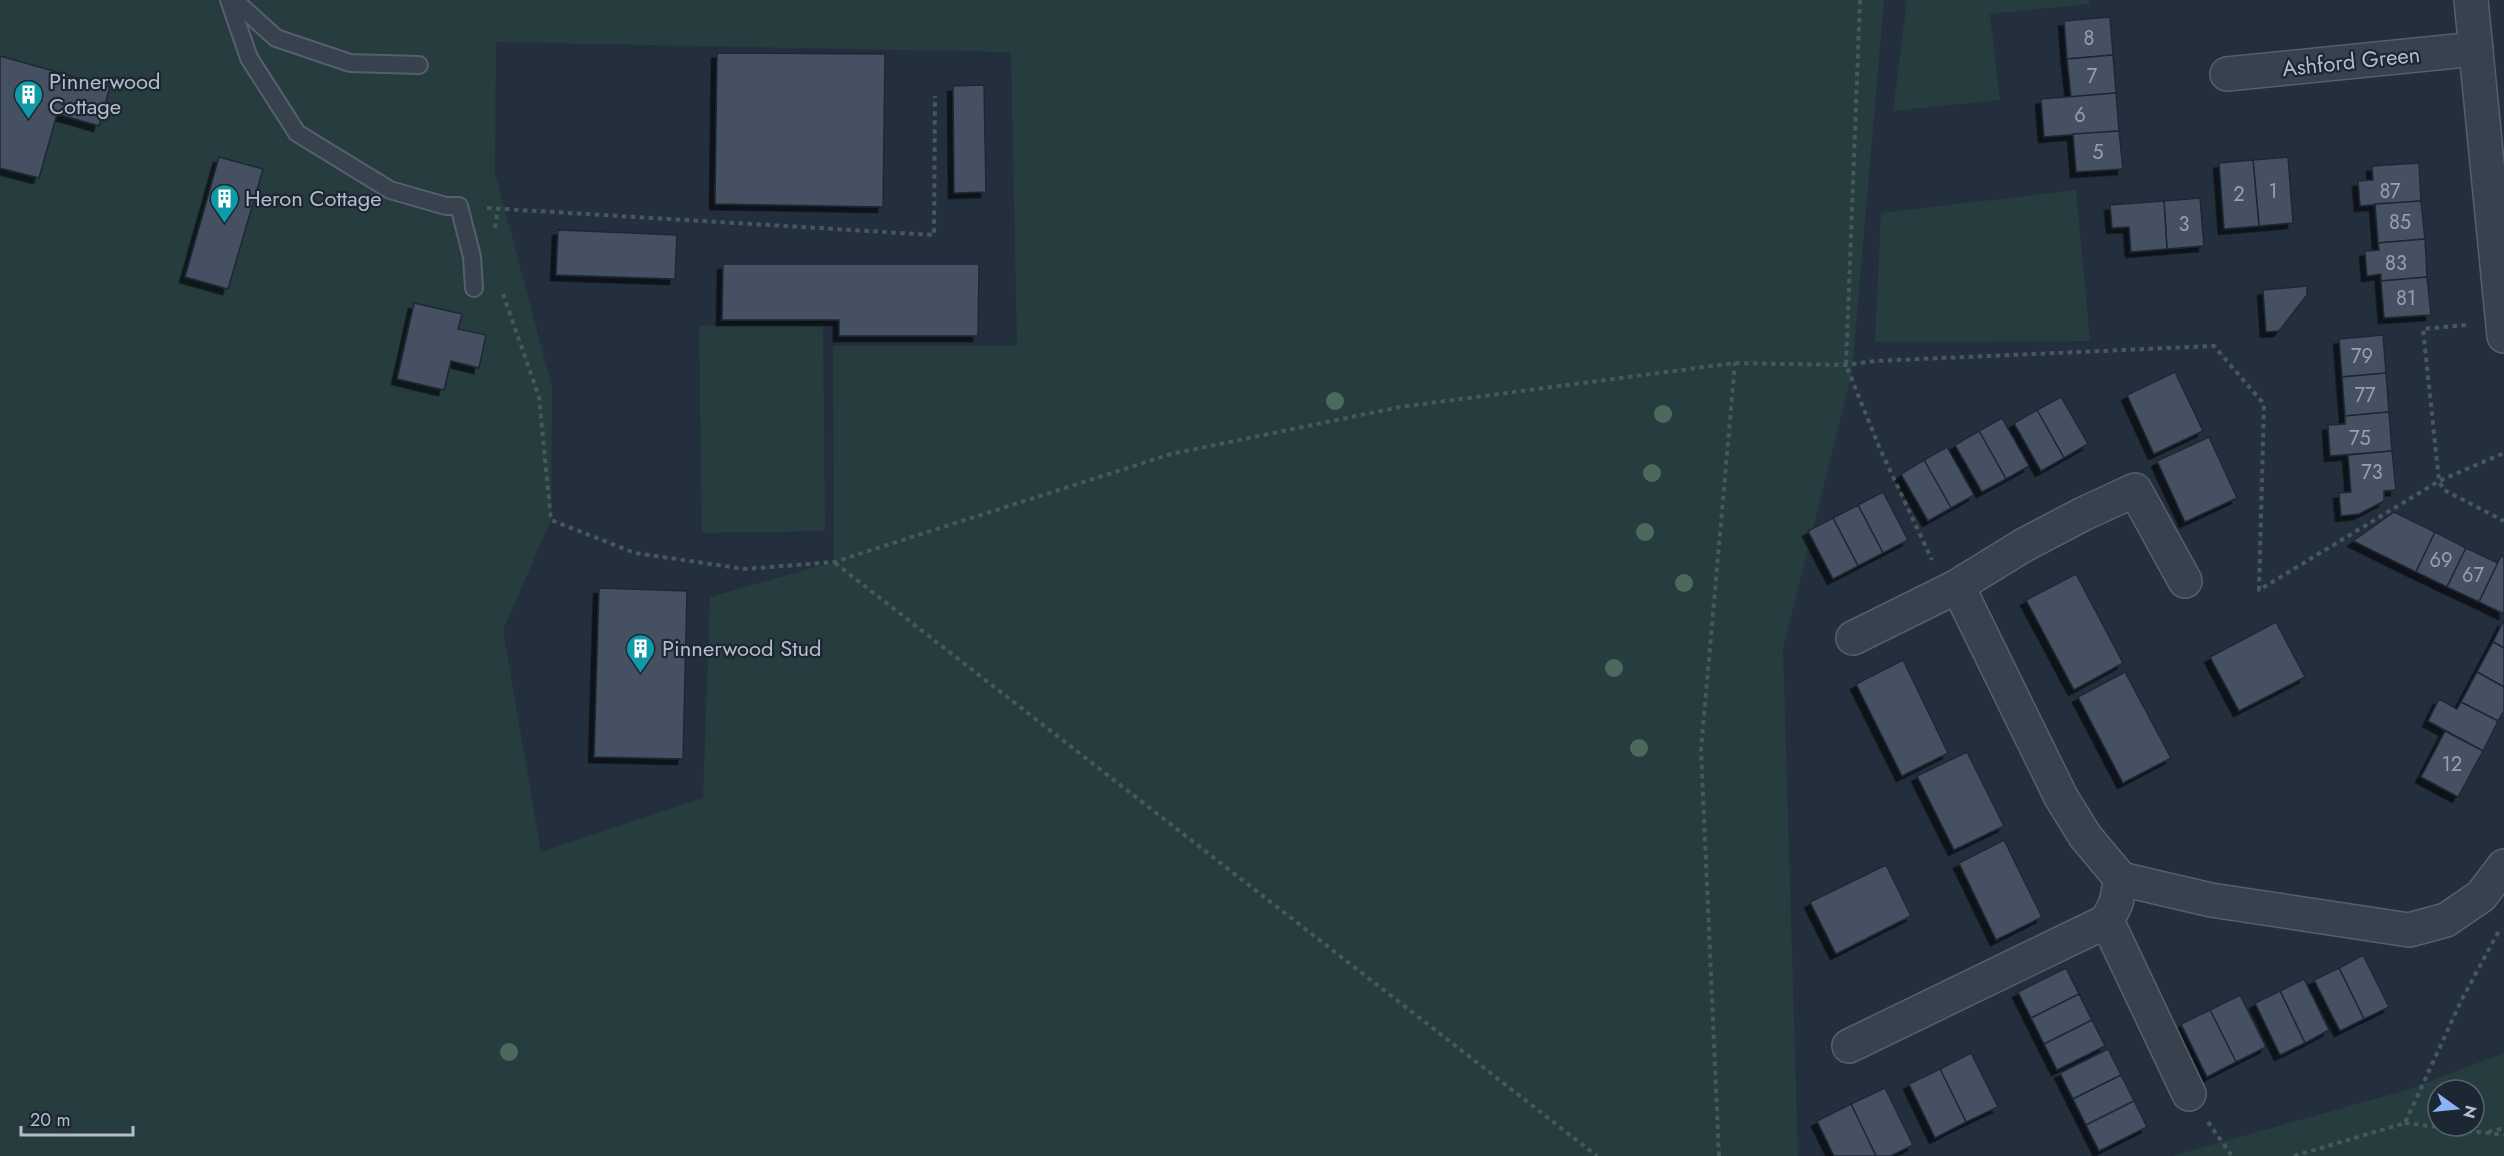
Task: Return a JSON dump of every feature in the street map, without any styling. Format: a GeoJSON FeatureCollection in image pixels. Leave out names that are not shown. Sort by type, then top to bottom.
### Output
{"type":"FeatureCollection","features":[{"type":"Feature","properties":{"kind":"street"},"geometry":{"type":"LineString","coordinates":[[2471,0],[2476,49],[2496,155],[2503,329]]}},
{"type":"Feature","properties":{"kind":"street","name":"Ashford Green"},"geometry":{"type":"LineString","coordinates":[[2227,74],[2476,49]]}},
{"type":"Feature","properties":{"kind":"street"},"geometry":{"type":"LineString","coordinates":[[1853,638],[1954,588],[2024,545],[2083,514],[2135,490],[2185,581]]}},
{"type":"Feature","properties":{"kind":"street"},"geometry":{"type":"LineString","coordinates":[[1954,588],[1964,599],[2061,797],[2085,837],[2121,879],[2211,900],[2409,930],[2446,920],[2481,896],[2504,866]]}},
{"type":"Feature","properties":{"kind":"street"},"geometry":{"type":"LineString","coordinates":[[1848,1046],[2107,921],[2116,903],[2121,879]]}},
{"type":"Feature","properties":{"kind":"street"},"geometry":{"type":"LineString","coordinates":[[2107,921],[2189,1094]]}},
{"type":"Feature","properties":{"kind":"lane"},"geometry":{"type":"LineString","coordinates":[[229,0],[249,58],[297,134],[390,190],[446,206],[459,206],[472,256],[474,288]]}},
{"type":"Feature","properties":{"kind":"lane"},"geometry":{"type":"LineString","coordinates":[[234,0],[276,38],[350,63],[419,65]]}},
{"type":"Feature","properties":{"kind":"path"},"geometry":{"type":"LineString","coordinates":[[1860,0],[1846,365],[1880,448],[1934,564],[1954,588]]}},
{"type":"Feature","properties":{"kind":"path"},"geometry":{"type":"LineString","coordinates":[[494,231],[498,208],[934,236],[936,96]]}},
{"type":"Feature","properties":{"kind":"path"},"geometry":{"type":"LineString","coordinates":[[500,285],[539,397],[551,520],[593,538],[646,555],[745,569],[834,562],[1171,454],[1400,407],[1735,363],[1846,365],[1875,361],[2214,346],[2264,404],[2259,590],[2439,482],[2504,453]]}},
{"type":"Feature","properties":{"kind":"path"},"geometry":{"type":"LineString","coordinates":[[2503,329],[2423,329],[2439,482],[2444,490],[2504,521]]}},
{"type":"Feature","properties":{"kind":"path"},"geometry":{"type":"LineString","coordinates":[[1719,1156],[1701,750],[1735,363]]}},
{"type":"Feature","properties":{"kind":"path"},"geometry":{"type":"LineString","coordinates":[[834,562],[1598,1156]]}},
{"type":"Feature","properties":{"kind":"path"},"geometry":{"type":"LineString","coordinates":[[2405,1123],[2462,999],[2504,920]]}},
{"type":"Feature","properties":{"kind":"path"},"geometry":{"type":"LineString","coordinates":[[2294,1156],[2405,1123],[2426,1125]]}},
{"type":"Feature","properties":{"kind":"path"},"geometry":{"type":"LineString","coordinates":[[2486,1132],[2504,1128]]}},
{"type":"Feature","properties":{"kind":"path"},"geometry":{"type":"LineString","coordinates":[[2486,1132],[2504,1135]]}},
{"type":"Feature","properties":{"kind":"green space"},"geometry":{"type":"Polygon","coordinates":[[[0,0],[1884,0],[1852,372],[1783,648],[1798,1156],[0,1156],[0,0]],[[496,42],[495,173],[552,387],[551,520],[503,630],[541,852],[703,798],[710,597],[834,562],[833,346],[1017,346],[1011,52],[496,42]]]}},
{"type":"Feature","properties":{"kind":"green space"},"geometry":{"type":"Polygon","coordinates":[[[1907,0],[2089,0],[2089,4],[1990,14],[2000,100],[1893,111],[1907,0]]]}},
{"type":"Feature","properties":{"kind":"green space"},"geometry":{"type":"Polygon","coordinates":[[[2076,190],[2090,341],[1875,342],[1881,213],[2076,190]]]}},
{"type":"Feature","properties":{"kind":"green space"},"geometry":{"type":"Polygon","coordinates":[[[823,324],[825,531],[702,533],[699,326],[823,324]]]}},
{"type":"Feature","properties":{"kind":"green space"},"geometry":{"type":"Polygon","coordinates":[[[2504,1053],[2504,1156],[2172,1156],[2426,1083],[2426,1138],[2486,1138],[2486,1078],[2439,1078],[2504,1053]]]}},
{"type":"Feature","properties":{"kind":"building"},"geometry":{"type":"Polygon","coordinates":[[[2110,17],[2113,55],[2067,59],[2064,21],[2110,17]]]}},
{"type":"Feature","properties":{"kind":"building"},"geometry":{"type":"Polygon","coordinates":[[[717,53],[885,54],[883,207],[715,204],[717,53]]]}},
{"type":"Feature","properties":{"kind":"building"},"geometry":{"type":"Polygon","coordinates":[[[2113,55],[2116,93],[2071,97],[2067,59],[2113,55]]]}},
{"type":"Feature","properties":{"kind":"building","name":"Pinnerwood Cottage"},"geometry":{"type":"Polygon","coordinates":[[[0,56],[110,87],[99,126],[57,114],[39,178],[0,168],[0,56]]]}},
{"type":"Feature","properties":{"kind":"building"},"geometry":{"type":"Polygon","coordinates":[[[984,85],[986,192],[954,193],[953,86],[984,85]]]}},
{"type":"Feature","properties":{"kind":"building"},"geometry":{"type":"Polygon","coordinates":[[[2116,93],[2119,131],[2044,137],[2041,99],[2116,93]]]}},
{"type":"Feature","properties":{"kind":"building"},"geometry":{"type":"Polygon","coordinates":[[[2119,131],[2123,169],[2076,172],[2073,134],[2119,131]]]}},
{"type":"Feature","properties":{"kind":"building","name":"Heron Cottage"},"geometry":{"type":"Polygon","coordinates":[[[219,157],[263,169],[228,289],[185,277],[219,157]]]}},
{"type":"Feature","properties":{"kind":"building"},"geometry":{"type":"Polygon","coordinates":[[[2288,157],[2293,223],[2259,226],[2253,160],[2288,157]]]}},
{"type":"Feature","properties":{"kind":"building"},"geometry":{"type":"Polygon","coordinates":[[[2253,160],[2259,226],[2224,229],[2219,163],[2253,160]]]}},
{"type":"Feature","properties":{"kind":"building"},"geometry":{"type":"Polygon","coordinates":[[[2419,163],[2421,201],[2360,206],[2358,181],[2373,180],[2372,166],[2419,163]]]}},
{"type":"Feature","properties":{"kind":"building"},"geometry":{"type":"Polygon","coordinates":[[[2200,198],[2204,246],[2167,249],[2164,201],[2200,198]]]}},
{"type":"Feature","properties":{"kind":"building"},"geometry":{"type":"Polygon","coordinates":[[[2164,201],[2167,249],[2131,252],[2129,227],[2112,228],[2110,205],[2164,201]]]}},
{"type":"Feature","properties":{"kind":"building"},"geometry":{"type":"Polygon","coordinates":[[[2421,201],[2425,239],[2378,243],[2375,204],[2421,201]]]}},
{"type":"Feature","properties":{"kind":"building"},"geometry":{"type":"Polygon","coordinates":[[[558,230],[677,235],[675,279],[556,275],[558,230]]]}},
{"type":"Feature","properties":{"kind":"building"},"geometry":{"type":"Polygon","coordinates":[[[2425,239],[2427,277],[2381,281],[2381,274],[2367,276],[2365,251],[2379,250],[2378,243],[2425,239]]]}},
{"type":"Feature","properties":{"kind":"building"},"geometry":{"type":"Polygon","coordinates":[[[723,264],[979,264],[978,336],[839,336],[839,320],[722,320],[723,264]]]}},
{"type":"Feature","properties":{"kind":"building"},"geometry":{"type":"Polygon","coordinates":[[[2427,277],[2431,315],[2384,318],[2381,281],[2427,277]]]}},
{"type":"Feature","properties":{"kind":"building"},"geometry":{"type":"Polygon","coordinates":[[[2307,286],[2307,295],[2279,331],[2266,332],[2263,290],[2307,286]]]}},
{"type":"Feature","properties":{"kind":"building"},"geometry":{"type":"Polygon","coordinates":[[[414,303],[462,314],[458,329],[486,335],[479,368],[451,361],[444,390],[397,379],[414,303]]]}},
{"type":"Feature","properties":{"kind":"building"},"geometry":{"type":"Polygon","coordinates":[[[2383,335],[2386,373],[2342,377],[2339,339],[2383,335]]]}},
{"type":"Feature","properties":{"kind":"building"},"geometry":{"type":"Polygon","coordinates":[[[2175,372],[2203,431],[2154,454],[2127,395],[2175,372]]]}},
{"type":"Feature","properties":{"kind":"building"},"geometry":{"type":"Polygon","coordinates":[[[2386,373],[2389,412],[2345,416],[2342,377],[2386,373]]]}},
{"type":"Feature","properties":{"kind":"building"},"geometry":{"type":"Polygon","coordinates":[[[2061,397],[2088,444],[2064,458],[2037,410],[2061,397]]]}},
{"type":"Feature","properties":{"kind":"building"},"geometry":{"type":"Polygon","coordinates":[[[2037,410],[2064,458],[2041,471],[2014,423],[2037,410]]]}},
{"type":"Feature","properties":{"kind":"building"},"geometry":{"type":"Polygon","coordinates":[[[2389,412],[2392,451],[2330,456],[2328,425],[2345,424],[2345,416],[2389,412]]]}},
{"type":"Feature","properties":{"kind":"building"},"geometry":{"type":"Polygon","coordinates":[[[2002,418],[2029,466],[2006,479],[1979,431],[2002,418]]]}},
{"type":"Feature","properties":{"kind":"building"},"geometry":{"type":"Polygon","coordinates":[[[1979,431],[2006,479],[1982,492],[1955,445],[1979,431]]]}},
{"type":"Feature","properties":{"kind":"building"},"geometry":{"type":"Polygon","coordinates":[[[2209,437],[2237,498],[2185,522],[2157,461],[2209,437]]]}},
{"type":"Feature","properties":{"kind":"building"},"geometry":{"type":"Polygon","coordinates":[[[1947,447],[1974,495],[1951,508],[1924,460],[1947,447]]]}},
{"type":"Feature","properties":{"kind":"building"},"geometry":{"type":"Polygon","coordinates":[[[2392,451],[2396,490],[2384,491],[2384,501],[2359,514],[2341,516],[2339,493],[2351,492],[2348,455],[2392,451]]]}},
{"type":"Feature","properties":{"kind":"building"},"geometry":{"type":"Polygon","coordinates":[[[1924,460],[1951,508],[1928,521],[1901,474],[1924,460]]]}},
{"type":"Feature","properties":{"kind":"building"},"geometry":{"type":"Polygon","coordinates":[[[1883,492],[1908,540],[1883,553],[1858,505],[1883,492]]]}},
{"type":"Feature","properties":{"kind":"building"},"geometry":{"type":"Polygon","coordinates":[[[1858,505],[1883,553],[1858,566],[1833,518],[1858,505]]]}},
{"type":"Feature","properties":{"kind":"building"},"geometry":{"type":"Polygon","coordinates":[[[2394,512],[2435,532],[2416,572],[2353,541],[2394,512]]]}},
{"type":"Feature","properties":{"kind":"building"},"geometry":{"type":"Polygon","coordinates":[[[1833,518],[1858,566],[1833,579],[1808,531],[1833,518]]]}},
{"type":"Feature","properties":{"kind":"building"},"geometry":{"type":"Polygon","coordinates":[[[2435,532],[2466,548],[2447,587],[2416,572],[2435,532]]]}},
{"type":"Feature","properties":{"kind":"building"},"geometry":{"type":"Polygon","coordinates":[[[2466,548],[2498,563],[2479,602],[2447,587],[2466,548]]]}},
{"type":"Feature","properties":{"kind":"building"},"geometry":{"type":"Polygon","coordinates":[[[2501,556],[2504,557],[2504,614],[2479,602],[2501,556]]]}},
{"type":"Feature","properties":{"kind":"building"},"geometry":{"type":"Polygon","coordinates":[[[2076,574],[2123,663],[2074,690],[2026,600],[2076,574]]]}},
{"type":"Feature","properties":{"kind":"building","name":"Pinnerwood Stud"},"geometry":{"type":"Polygon","coordinates":[[[599,588],[687,591],[683,759],[594,757],[599,588]]]}},
{"type":"Feature","properties":{"kind":"building"},"geometry":{"type":"Polygon","coordinates":[[[2504,620],[2504,648],[2493,642],[2504,620]]]}},
{"type":"Feature","properties":{"kind":"building"},"geometry":{"type":"Polygon","coordinates":[[[2276,622],[2305,677],[2239,711],[2210,657],[2276,622]]]}},
{"type":"Feature","properties":{"kind":"building"},"geometry":{"type":"Polygon","coordinates":[[[2493,642],[2504,648],[2504,687],[2477,672],[2493,642]]]}},
{"type":"Feature","properties":{"kind":"building"},"geometry":{"type":"Polygon","coordinates":[[[1903,660],[1948,753],[1902,776],[1856,684],[1903,660]]]}},
{"type":"Feature","properties":{"kind":"building"},"geometry":{"type":"Polygon","coordinates":[[[2125,672],[2171,758],[2123,783],[2078,697],[2125,672]]]}},
{"type":"Feature","properties":{"kind":"building"},"geometry":{"type":"Polygon","coordinates":[[[2477,672],[2504,687],[2504,711],[2498,721],[2461,702],[2477,672]]]}},
{"type":"Feature","properties":{"kind":"building"},"geometry":{"type":"Polygon","coordinates":[[[2439,699],[2457,709],[2461,702],[2498,721],[2483,751],[2428,721],[2439,699]]]}},
{"type":"Feature","properties":{"kind":"building"},"geometry":{"type":"Polygon","coordinates":[[[2445,731],[2483,751],[2458,797],[2421,777],[2445,731]]]}},
{"type":"Feature","properties":{"kind":"building"},"geometry":{"type":"Polygon","coordinates":[[[1967,752],[2004,826],[1954,850],[1917,776],[1967,752]]]}},
{"type":"Feature","properties":{"kind":"building"},"geometry":{"type":"Polygon","coordinates":[[[2004,840],[2042,917],[1996,940],[1959,863],[2004,840]]]}},
{"type":"Feature","properties":{"kind":"building"},"geometry":{"type":"Polygon","coordinates":[[[1886,865],[1911,916],[1836,954],[1810,902],[1886,865]]]}},
{"type":"Feature","properties":{"kind":"building"},"geometry":{"type":"Polygon","coordinates":[[[2363,955],[2389,1007],[2364,1019],[2339,968],[2363,955]]]}},
{"type":"Feature","properties":{"kind":"building"},"geometry":{"type":"Polygon","coordinates":[[[2066,968],[2079,994],[2031,1018],[2018,992],[2066,968]]]}},
{"type":"Feature","properties":{"kind":"building"},"geometry":{"type":"Polygon","coordinates":[[[2339,968],[2364,1019],[2340,1031],[2314,980],[2339,968]]]}},
{"type":"Feature","properties":{"kind":"building"},"geometry":{"type":"Polygon","coordinates":[[[2304,979],[2329,1030],[2305,1043],[2280,991],[2304,979]]]}},
{"type":"Feature","properties":{"kind":"building"},"geometry":{"type":"Polygon","coordinates":[[[2280,991],[2305,1043],[2280,1055],[2255,1003],[2280,991]]]}},
{"type":"Feature","properties":{"kind":"building"},"geometry":{"type":"Polygon","coordinates":[[[2079,994],[2092,1020],[2044,1044],[2031,1018],[2079,994]]]}},
{"type":"Feature","properties":{"kind":"building"},"geometry":{"type":"Polygon","coordinates":[[[2240,995],[2266,1047],[2236,1062],[2210,1010],[2240,995]]]}},
{"type":"Feature","properties":{"kind":"building"},"geometry":{"type":"Polygon","coordinates":[[[2210,1010],[2236,1062],[2207,1077],[2181,1024],[2210,1010]]]}},
{"type":"Feature","properties":{"kind":"building"},"geometry":{"type":"Polygon","coordinates":[[[2092,1020],[2105,1046],[2057,1070],[2044,1044],[2092,1020]]]}},
{"type":"Feature","properties":{"kind":"building"},"geometry":{"type":"Polygon","coordinates":[[[2108,1049],[2121,1075],[2073,1099],[2060,1073],[2108,1049]]]}},
{"type":"Feature","properties":{"kind":"building"},"geometry":{"type":"Polygon","coordinates":[[[1971,1053],[1998,1107],[1966,1122],[1940,1069],[1971,1053]]]}},
{"type":"Feature","properties":{"kind":"building"},"geometry":{"type":"Polygon","coordinates":[[[1940,1069],[1966,1122],[1935,1138],[1909,1084],[1940,1069]]]}},
{"type":"Feature","properties":{"kind":"building"},"geometry":{"type":"Polygon","coordinates":[[[2121,1075],[2134,1101],[2086,1125],[2073,1099],[2121,1075]]]}},
{"type":"Feature","properties":{"kind":"building"},"geometry":{"type":"Polygon","coordinates":[[[1885,1088],[1913,1145],[1891,1156],[1876,1156],[1851,1104],[1885,1088]]]}},
{"type":"Feature","properties":{"kind":"building"},"geometry":{"type":"Polygon","coordinates":[[[2134,1101],[2147,1127],[2099,1151],[2086,1125],[2134,1101]]]}},
{"type":"Feature","properties":{"kind":"building"},"geometry":{"type":"Polygon","coordinates":[[[1851,1104],[1876,1156],[1834,1156],[1817,1121],[1851,1104]]]}},
{"type":"Feature","properties":{"kind":"place","name":"Pinnerwood Cottage"},"geometry":{"type":"Point","coordinates":[28,120]}},
{"type":"Feature","properties":{"kind":"place","name":"Heron Cottage"},"geometry":{"type":"Point","coordinates":[224,224]}},
{"type":"Feature","properties":{"kind":"place","name":"Pinnerwood Stud"},"geometry":{"type":"Point","coordinates":[641,674]}}]}
